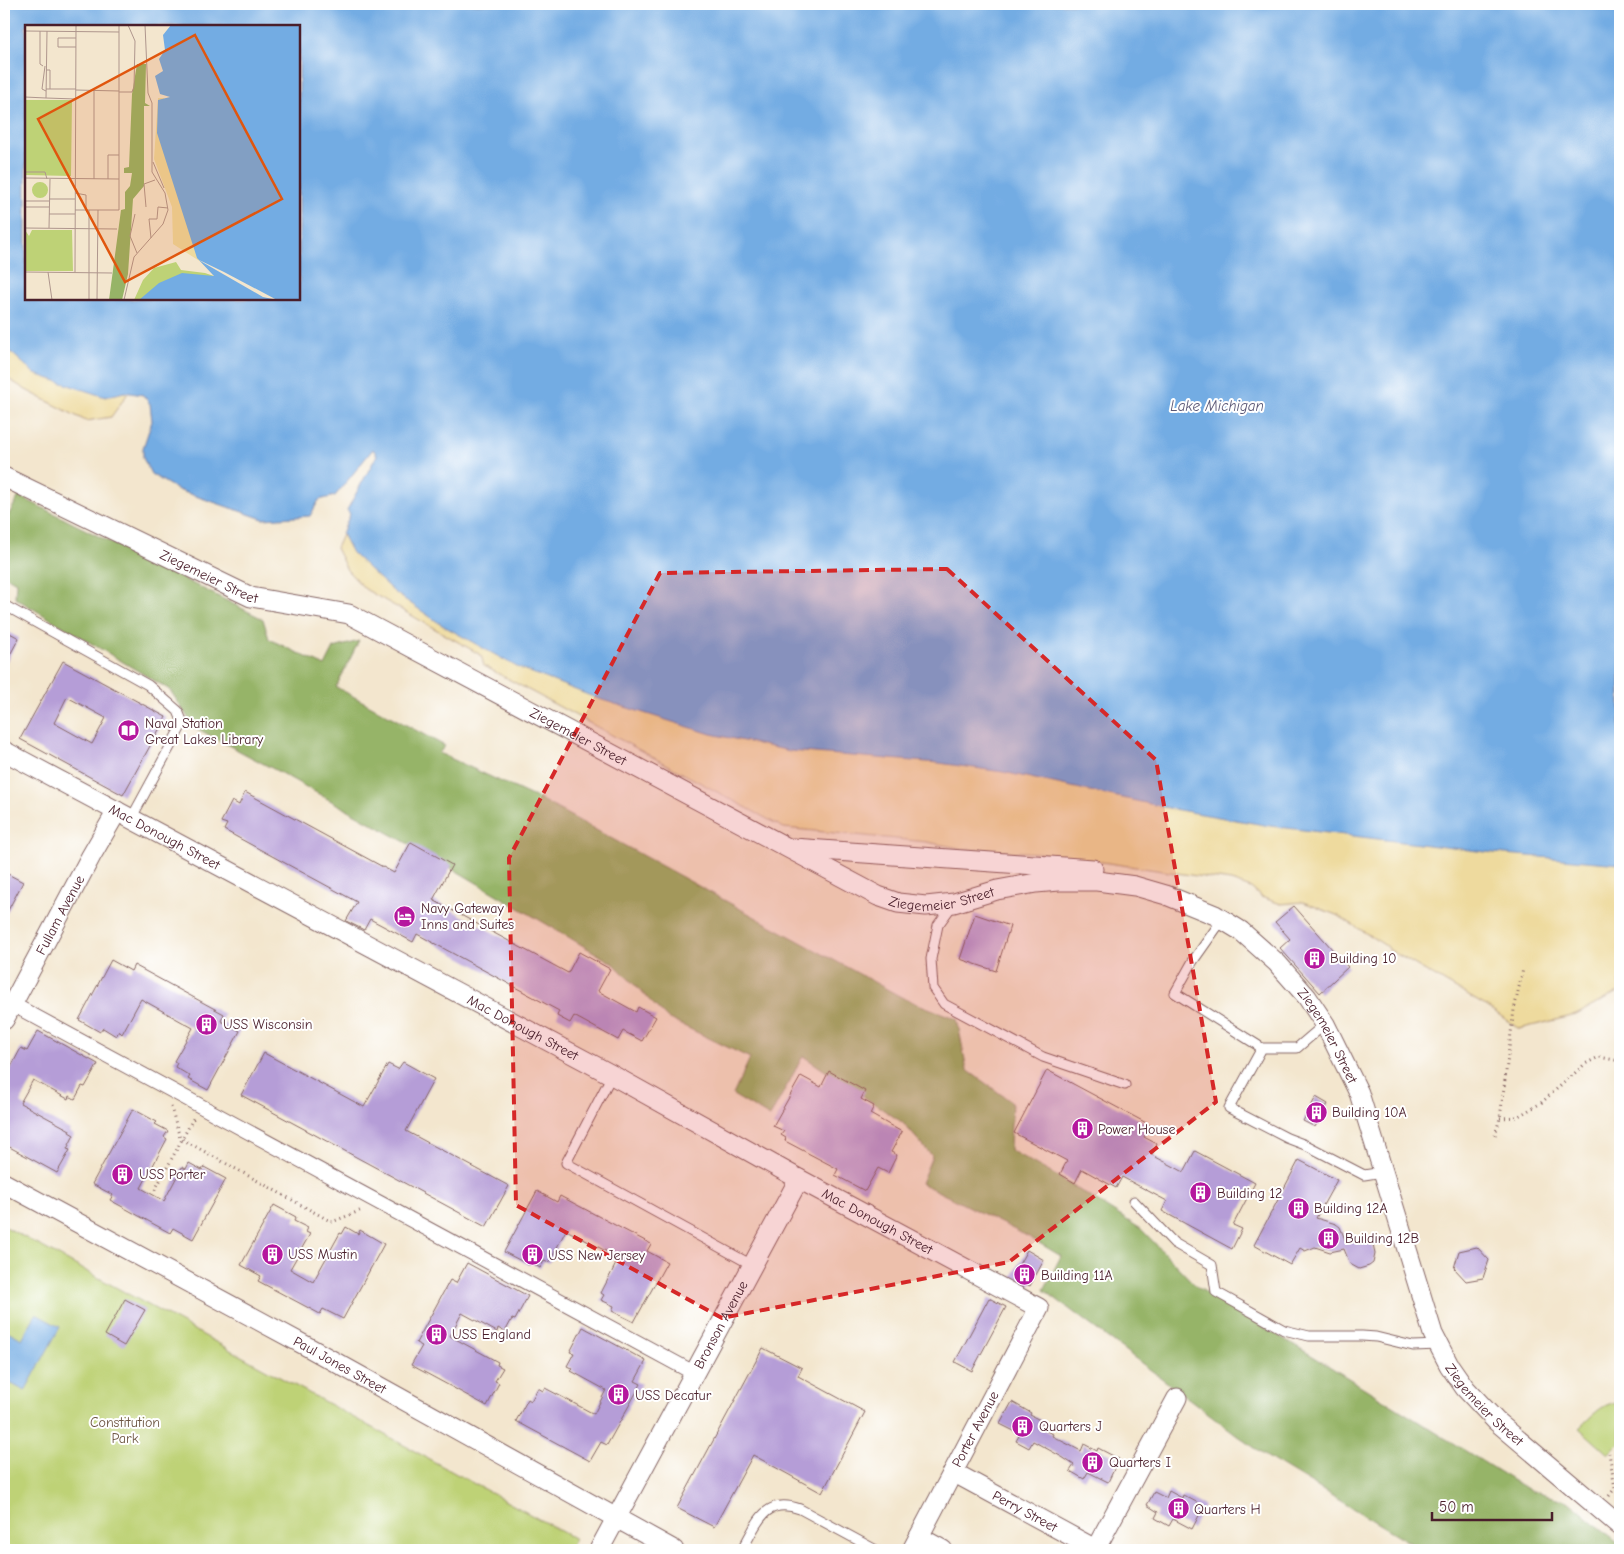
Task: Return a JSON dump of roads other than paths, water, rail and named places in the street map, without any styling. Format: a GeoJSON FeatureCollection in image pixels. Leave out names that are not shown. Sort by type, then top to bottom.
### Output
{"type":"FeatureCollection","features":[{"type":"Feature","properties":{"kind":"street","name":"Ziegemeier Street"},"geometry":{"type":"LineString","coordinates":[[4,476],[251,597],[349,614],[878,896],[898,903],[926,906],[954,903],[997,890],[1036,883],[1059,880],[1097,881],[1135,886],[1166,894],[1187,902],[1241,931],[1277,963],[1307,997],[1326,1024],[1358,1093],[1433,1334],[1449,1365],[1465,1388],[1496,1421],[1620,1526]]}},
{"type":"Feature","properties":{"kind":"street","name":"Mac Donough Street"},"geometry":{"type":"LineString","coordinates":[[4,751],[612,1075],[799,1179],[1039,1308]]}},
{"type":"Feature","properties":{"kind":"street","name":"Fullam Avenue"},"geometry":{"type":"LineString","coordinates":[[8,1012],[91,856],[124,815]]}},
{"type":"Feature","properties":{"kind":"street"},"geometry":{"type":"LineString","coordinates":[[787,848],[1116,871],[1166,894]]}},
{"type":"Feature","properties":{"kind":"street"},"geometry":{"type":"LineString","coordinates":[[8,1012],[166,1087],[694,1373]]}},
{"type":"Feature","properties":{"kind":"street","name":"Bronson Avenue"},"geometry":{"type":"LineString","coordinates":[[599,1550],[799,1179]]}},
{"type":"Feature","properties":{"kind":"street","name":"Paul Jones Street"},"geometry":{"type":"LineString","coordinates":[[4,1183],[308,1347],[674,1550]]}},
{"type":"Feature","properties":{"kind":"street","name":"Porter Avenue"},"geometry":{"type":"LineString","coordinates":[[915,1544],[1039,1308]]}},
{"type":"Feature","properties":{"kind":"street"},"geometry":{"type":"LineString","coordinates":[[1096,1550],[1177,1398]]}},
{"type":"Feature","properties":{"kind":"street","name":"Perry Street"},"geometry":{"type":"LineString","coordinates":[[953,1472],[1096,1550]]}},
{"type":"Feature","properties":{"kind":"street"},"geometry":{"type":"LineString","coordinates":[[915,1544],[943,1550]]}},
{"type":"Feature","properties":{"kind":"lane"},"geometry":{"type":"LineString","coordinates":[[4,605],[148,685],[178,711],[183,723],[124,815]]}},
{"type":"Feature","properties":{"kind":"lane"},"geometry":{"type":"LineString","coordinates":[[954,903],[938,925],[931,958],[933,988],[944,1004],[1043,1057],[1125,1085]]}},
{"type":"Feature","properties":{"kind":"lane"},"geometry":{"type":"LineString","coordinates":[[1222,920],[1193,961],[1175,993],[1262,1048],[1298,1048],[1326,1024]]}},
{"type":"Feature","properties":{"kind":"lane"},"geometry":{"type":"LineString","coordinates":[[1262,1048],[1229,1108],[1364,1175],[1383,1172]]}},
{"type":"Feature","properties":{"kind":"lane"},"geometry":{"type":"LineString","coordinates":[[612,1075],[566,1163],[752,1265]]}},
{"type":"Feature","properties":{"kind":"lane"},"geometry":{"type":"LineString","coordinates":[[1134,1201],[1174,1243],[1212,1265],[1216,1292],[1284,1330],[1309,1336],[1362,1336],[1376,1337],[1414,1346],[1439,1345]]}},
{"type":"Feature","properties":{"kind":"lane"},"geometry":{"type":"LineString","coordinates":[[742,1550],[766,1510],[777,1505],[788,1504],[876,1550]]}},
{"type":"Feature","properties":{"kind":"water","name":"Lake Michigan"},"geometry":{"type":"Polygon","coordinates":[[[4,4],[1620,4],[1620,864],[1494,853],[1270,826],[1173,809],[1003,772],[939,763],[790,751],[711,734],[596,698],[517,667],[442,625],[394,592],[352,553],[342,534],[350,514],[347,510],[377,455],[373,449],[335,496],[319,500],[310,516],[263,519],[178,490],[151,474],[143,458],[143,448],[152,421],[150,404],[143,395],[124,392],[105,397],[35,374],[4,346],[4,4]]]}},
{"type":"Feature","properties":{"kind":"water"},"geometry":{"type":"Polygon","coordinates":[[[36,1314],[60,1327],[25,1391],[4,1380],[4,1329],[22,1339],[36,1314]]]}},
{"type":"Feature","properties":{"kind":"place","name":"Naval Station Great Lakes Library"},"geometry":{"type":"Point","coordinates":[129,731]}},
{"type":"Feature","properties":{"kind":"place","name":"Navy Gateway Inns and Suites"},"geometry":{"type":"Point","coordinates":[405,916]}},
{"type":"Feature","properties":{"kind":"place","name":"Building 10"},"geometry":{"type":"Point","coordinates":[1314,958]}},
{"type":"Feature","properties":{"kind":"place","name":"USS Wisconsin"},"geometry":{"type":"Point","coordinates":[207,1024]}},
{"type":"Feature","properties":{"kind":"place","name":"Building 10A"},"geometry":{"type":"Point","coordinates":[1316,1112]}},
{"type":"Feature","properties":{"kind":"place","name":"Power House"},"geometry":{"type":"Point","coordinates":[1082,1129]}},
{"type":"Feature","properties":{"kind":"place","name":"USS Porter"},"geometry":{"type":"Point","coordinates":[123,1174]}},
{"type":"Feature","properties":{"kind":"place","name":"Building 12"},"geometry":{"type":"Point","coordinates":[1201,1193]}},
{"type":"Feature","properties":{"kind":"place","name":"Building 12A"},"geometry":{"type":"Point","coordinates":[1298,1208]}},
{"type":"Feature","properties":{"kind":"place","name":"Building 12B"},"geometry":{"type":"Point","coordinates":[1329,1238]}},
{"type":"Feature","properties":{"kind":"place","name":"USS Mustin"},"geometry":{"type":"Point","coordinates":[272,1254]}},
{"type":"Feature","properties":{"kind":"place","name":"USS New Jersey"},"geometry":{"type":"Point","coordinates":[532,1255]}},
{"type":"Feature","properties":{"kind":"place","name":"Building 11A"},"geometry":{"type":"Point","coordinates":[1025,1275]}},
{"type":"Feature","properties":{"kind":"place","name":"USS England"},"geometry":{"type":"Point","coordinates":[436,1334]}},
{"type":"Feature","properties":{"kind":"place","name":"USS Decatur"},"geometry":{"type":"Point","coordinates":[619,1395]}},
{"type":"Feature","properties":{"kind":"place","name":"Quarters J"},"geometry":{"type":"Point","coordinates":[1023,1426]}},
{"type":"Feature","properties":{"kind":"place","name":"Quarters I"},"geometry":{"type":"Point","coordinates":[1093,1462]}},
{"type":"Feature","properties":{"kind":"place","name":"Quarters H"},"geometry":{"type":"Point","coordinates":[1178,1509]}},
{"type":"Feature","properties":{"kind":"park label","name":"Constitution Park"},"geometry":{"type":"Point","coordinates":[125,1430]}}]}
